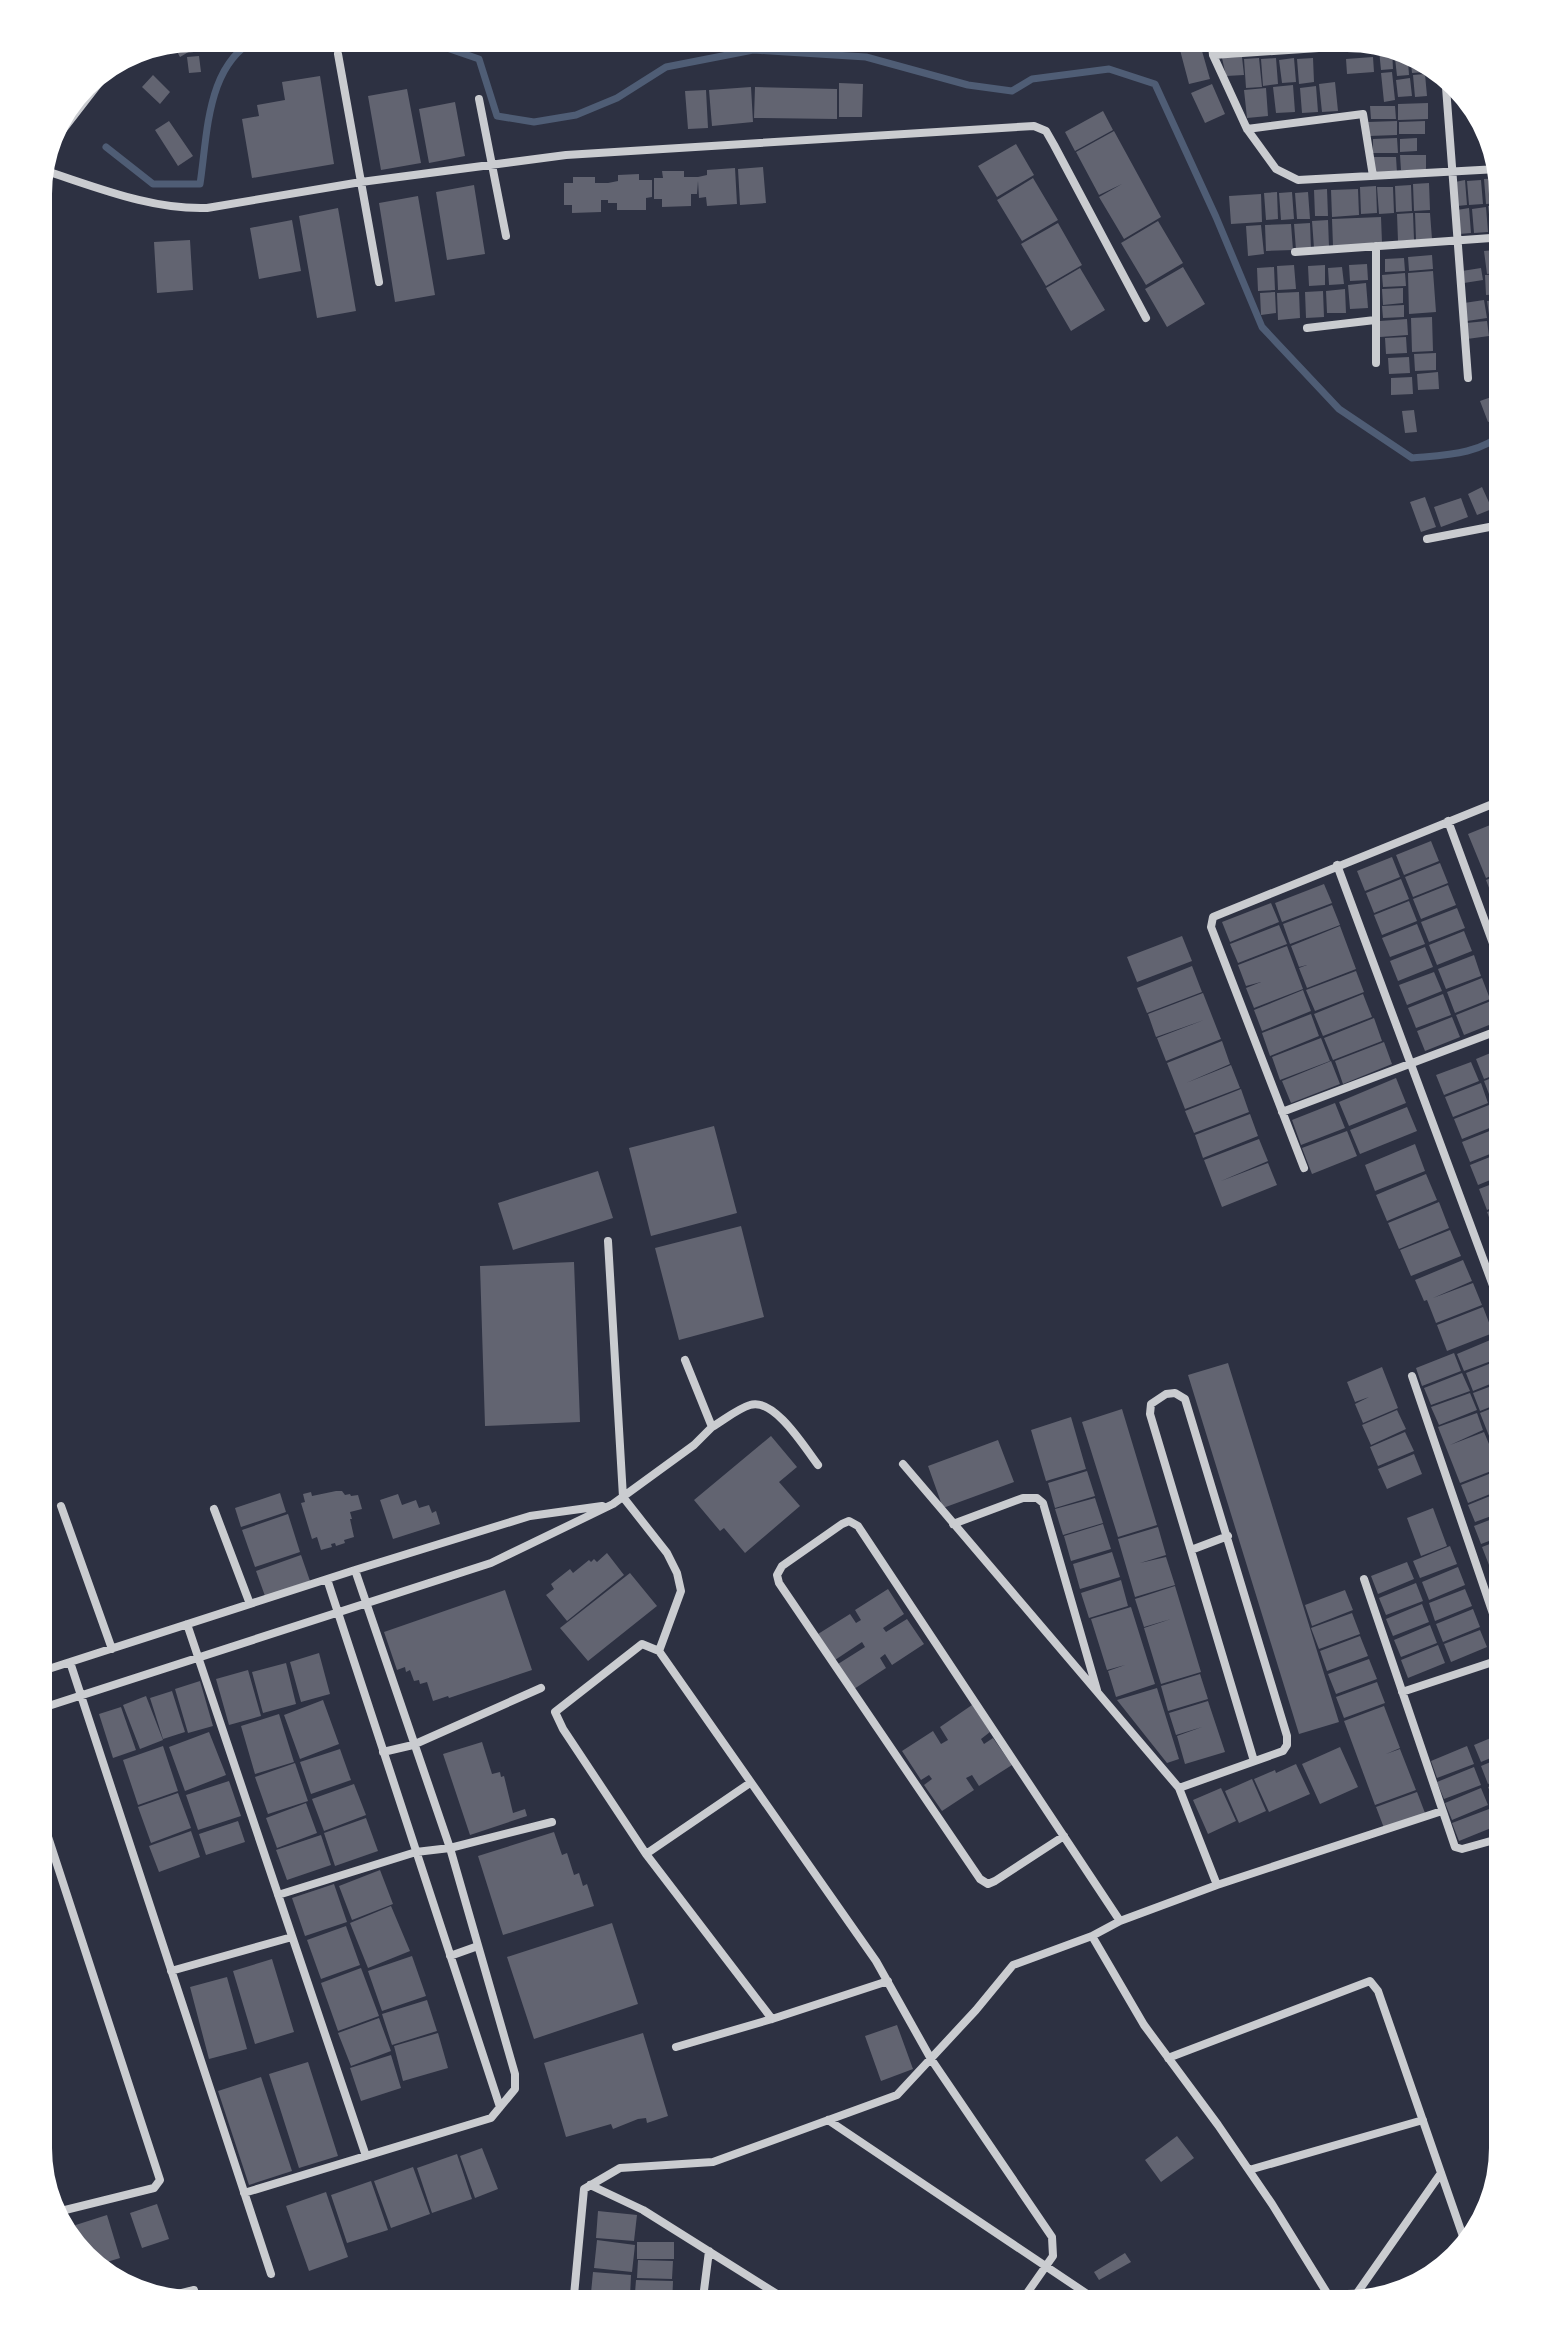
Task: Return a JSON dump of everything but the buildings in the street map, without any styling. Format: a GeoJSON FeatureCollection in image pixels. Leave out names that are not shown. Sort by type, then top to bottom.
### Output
{"type":"FeatureCollection","features":[{"type":"Feature","properties":{"kind":"street"},"geometry":{"type":"LineString","coordinates":[[1212,50],[1247,129],[1276,169],[1287,176],[1298,180],[1489,169]]}},
{"type":"Feature","properties":{"kind":"street"},"geometry":{"type":"LineString","coordinates":[[1213,55],[1288,50]]}},
{"type":"Feature","properties":{"kind":"street"},"geometry":{"type":"LineString","coordinates":[[338,54],[379,282]]}},
{"type":"Feature","properties":{"kind":"street"},"geometry":{"type":"LineString","coordinates":[[1446,90],[1468,378]]}},
{"type":"Feature","properties":{"kind":"street"},"geometry":{"type":"LineString","coordinates":[[479,99],[506,236]]}},
{"type":"Feature","properties":{"kind":"street"},"geometry":{"type":"LineString","coordinates":[[1247,129],[1363,114],[1373,176]]}},
{"type":"Feature","properties":{"kind":"street"},"geometry":{"type":"LineString","coordinates":[[52,173],[127,197],[182,209],[250,202],[361,182],[566,155],[1034,126],[1046,131],[1146,318]]}},
{"type":"Feature","properties":{"kind":"street"},"geometry":{"type":"LineString","coordinates":[[1295,252],[1491,238]]}},
{"type":"Feature","properties":{"kind":"street"},"geometry":{"type":"LineString","coordinates":[[1376,246],[1376,363]]}},
{"type":"Feature","properties":{"kind":"street"},"geometry":{"type":"LineString","coordinates":[[1307,328],[1375,320]]}},
{"type":"Feature","properties":{"kind":"street"},"geometry":{"type":"LineString","coordinates":[[1427,539],[1491,527]]}},
{"type":"Feature","properties":{"kind":"street"},"geometry":{"type":"LineString","coordinates":[[1304,1168],[1210,921],[1219,912],[1491,804]]}},
{"type":"Feature","properties":{"kind":"street"},"geometry":{"type":"LineString","coordinates":[[1448,821],[1491,938]]}},
{"type":"Feature","properties":{"kind":"street"},"geometry":{"type":"LineString","coordinates":[[1337,865],[1491,1280]]}},
{"type":"Feature","properties":{"kind":"street"},"geometry":{"type":"LineString","coordinates":[[1282,1112],[1491,1033]]}},
{"type":"Feature","properties":{"kind":"street"},"geometry":{"type":"LineString","coordinates":[[608,1241],[623,1497],[667,1553],[677,1573],[681,1591],[659,1651]]}},
{"type":"Feature","properties":{"kind":"street"},"geometry":{"type":"LineString","coordinates":[[685,1360],[712,1427]]}},
{"type":"Feature","properties":{"kind":"street"},"geometry":{"type":"LineString","coordinates":[[1412,1376],[1491,1608]]}},
{"type":"Feature","properties":{"kind":"street"},"geometry":{"type":"LineString","coordinates":[[1179,1788],[1283,1751],[1287,1736],[1185,1399],[1175,1393],[1166,1394],[1151,1404],[1150,1414],[1254,1761]]}},
{"type":"Feature","properties":{"kind":"street"},"geometry":{"type":"LineString","coordinates":[[50,1706],[491,1563],[613,1504],[694,1445],[712,1427],[750,1405],[761,1404],[772,1408],[818,1465]]}},
{"type":"Feature","properties":{"kind":"street"},"geometry":{"type":"LineString","coordinates":[[903,1464],[1179,1788],[1217,1885]]}},
{"type":"Feature","properties":{"kind":"street"},"geometry":{"type":"LineString","coordinates":[[953,1524],[1023,1498],[1037,1498],[1043,1503],[1098,1693]]}},
{"type":"Feature","properties":{"kind":"street"},"geometry":{"type":"LineString","coordinates":[[50,1668],[530,1516],[613,1504]]}},
{"type":"Feature","properties":{"kind":"street"},"geometry":{"type":"LineString","coordinates":[[61,1506],[112,1649]]}},
{"type":"Feature","properties":{"kind":"street"},"geometry":{"type":"LineString","coordinates":[[214,1509],[250,1604]]}},
{"type":"Feature","properties":{"kind":"street"},"geometry":{"type":"LineString","coordinates":[[1064,1836],[995,1881],[988,1884],[980,1879],[779,1583],[777,1575],[782,1566],[842,1524],[849,1521],[858,1526],[1064,1836],[1120,1921]]}},
{"type":"Feature","properties":{"kind":"street"},"geometry":{"type":"LineString","coordinates":[[1191,1550],[1228,1536]]}},
{"type":"Feature","properties":{"kind":"street"},"geometry":{"type":"LineString","coordinates":[[244,2193],[491,2118],[515,2089],[515,2074],[450,1848],[355,1570]]}},
{"type":"Feature","properties":{"kind":"street"},"geometry":{"type":"LineString","coordinates":[[327,1579],[500,2107]]}},
{"type":"Feature","properties":{"kind":"street"},"geometry":{"type":"LineString","coordinates":[[1364,1579],[1455,1847],[1462,1849],[1491,1841]]}},
{"type":"Feature","properties":{"kind":"street"},"geometry":{"type":"LineString","coordinates":[[187,1624],[366,2156]]}},
{"type":"Feature","properties":{"kind":"street"},"geometry":{"type":"LineString","coordinates":[[772,2019],[646,1854],[563,1729],[555,1712],[642,1644],[659,1651],[876,1961],[931,2059],[1052,2237],[1053,2256],[1028,2292]]}},
{"type":"Feature","properties":{"kind":"street"},"geometry":{"type":"LineString","coordinates":[[70,1662],[271,2274]]}},
{"type":"Feature","properties":{"kind":"street"},"geometry":{"type":"LineString","coordinates":[[1402,1692],[1491,1663]]}},
{"type":"Feature","properties":{"kind":"street"},"geometry":{"type":"LineString","coordinates":[[383,1752],[413,1745],[541,1688]]}},
{"type":"Feature","properties":{"kind":"street"},"geometry":{"type":"LineString","coordinates":[[646,1854],[750,1783]]}},
{"type":"Feature","properties":{"kind":"street"},"geometry":{"type":"LineString","coordinates":[[574,2292],[584,2189],[620,2168],[713,2162],[897,2095],[1013,1965],[1217,1885],[1442,1811]]}},
{"type":"Feature","properties":{"kind":"street"},"geometry":{"type":"LineString","coordinates":[[278,1895],[416,1852],[450,1848],[552,1822]]}},
{"type":"Feature","properties":{"kind":"street"},"geometry":{"type":"LineString","coordinates":[[50,1843],[160,2180],[154,2188],[64,2210]]}},
{"type":"Feature","properties":{"kind":"street"},"geometry":{"type":"LineString","coordinates":[[1092,1936],[1144,2025],[1249,2170],[1327,2292]]}},
{"type":"Feature","properties":{"kind":"street"},"geometry":{"type":"LineString","coordinates":[[171,1971],[292,1937]]}},
{"type":"Feature","properties":{"kind":"street"},"geometry":{"type":"LineString","coordinates":[[450,1956],[478,1946]]}},
{"type":"Feature","properties":{"kind":"street"},"geometry":{"type":"LineString","coordinates":[[676,2047],[888,1981]]}},
{"type":"Feature","properties":{"kind":"street"},"geometry":{"type":"LineString","coordinates":[[1168,2058],[1370,1981],[1378,1991],[1462,2234]]}},
{"type":"Feature","properties":{"kind":"street"},"geometry":{"type":"LineString","coordinates":[[828,2120],[1085,2292]]}},
{"type":"Feature","properties":{"kind":"street"},"geometry":{"type":"LineString","coordinates":[[1249,2170],[1423,2120]]}},
{"type":"Feature","properties":{"kind":"street"},"geometry":{"type":"LineString","coordinates":[[1358,2291],[1441,2173]]}},
{"type":"Feature","properties":{"kind":"street"},"geometry":{"type":"LineString","coordinates":[[590,2185],[643,2210],[774,2292]]}},
{"type":"Feature","properties":{"kind":"street"},"geometry":{"type":"LineString","coordinates":[[704,2292],[709,2251]]}},
{"type":"Feature","properties":{"kind":"street"},"geometry":{"type":"LineString","coordinates":[[186,2292],[194,2290]]}},
{"type":"Feature","properties":{"kind":"waterway"},"geometry":{"type":"LineString","coordinates":[[106,147],[153,184],[200,184],[213,100],[230,62],[241,50]]}},
{"type":"Feature","properties":{"kind":"waterway"},"geometry":{"type":"LineString","coordinates":[[453,50],[479,59],[497,116],[534,122],[576,115],[617,98],[666,67],[753,50]]}},
{"type":"Feature","properties":{"kind":"waterway"},"geometry":{"type":"LineString","coordinates":[[753,50],[866,57],[968,85],[1012,91],[1032,79],[1109,69],[1155,84],[1262,327],[1339,409],[1412,458],[1473,449],[1491,441]]}}]}
